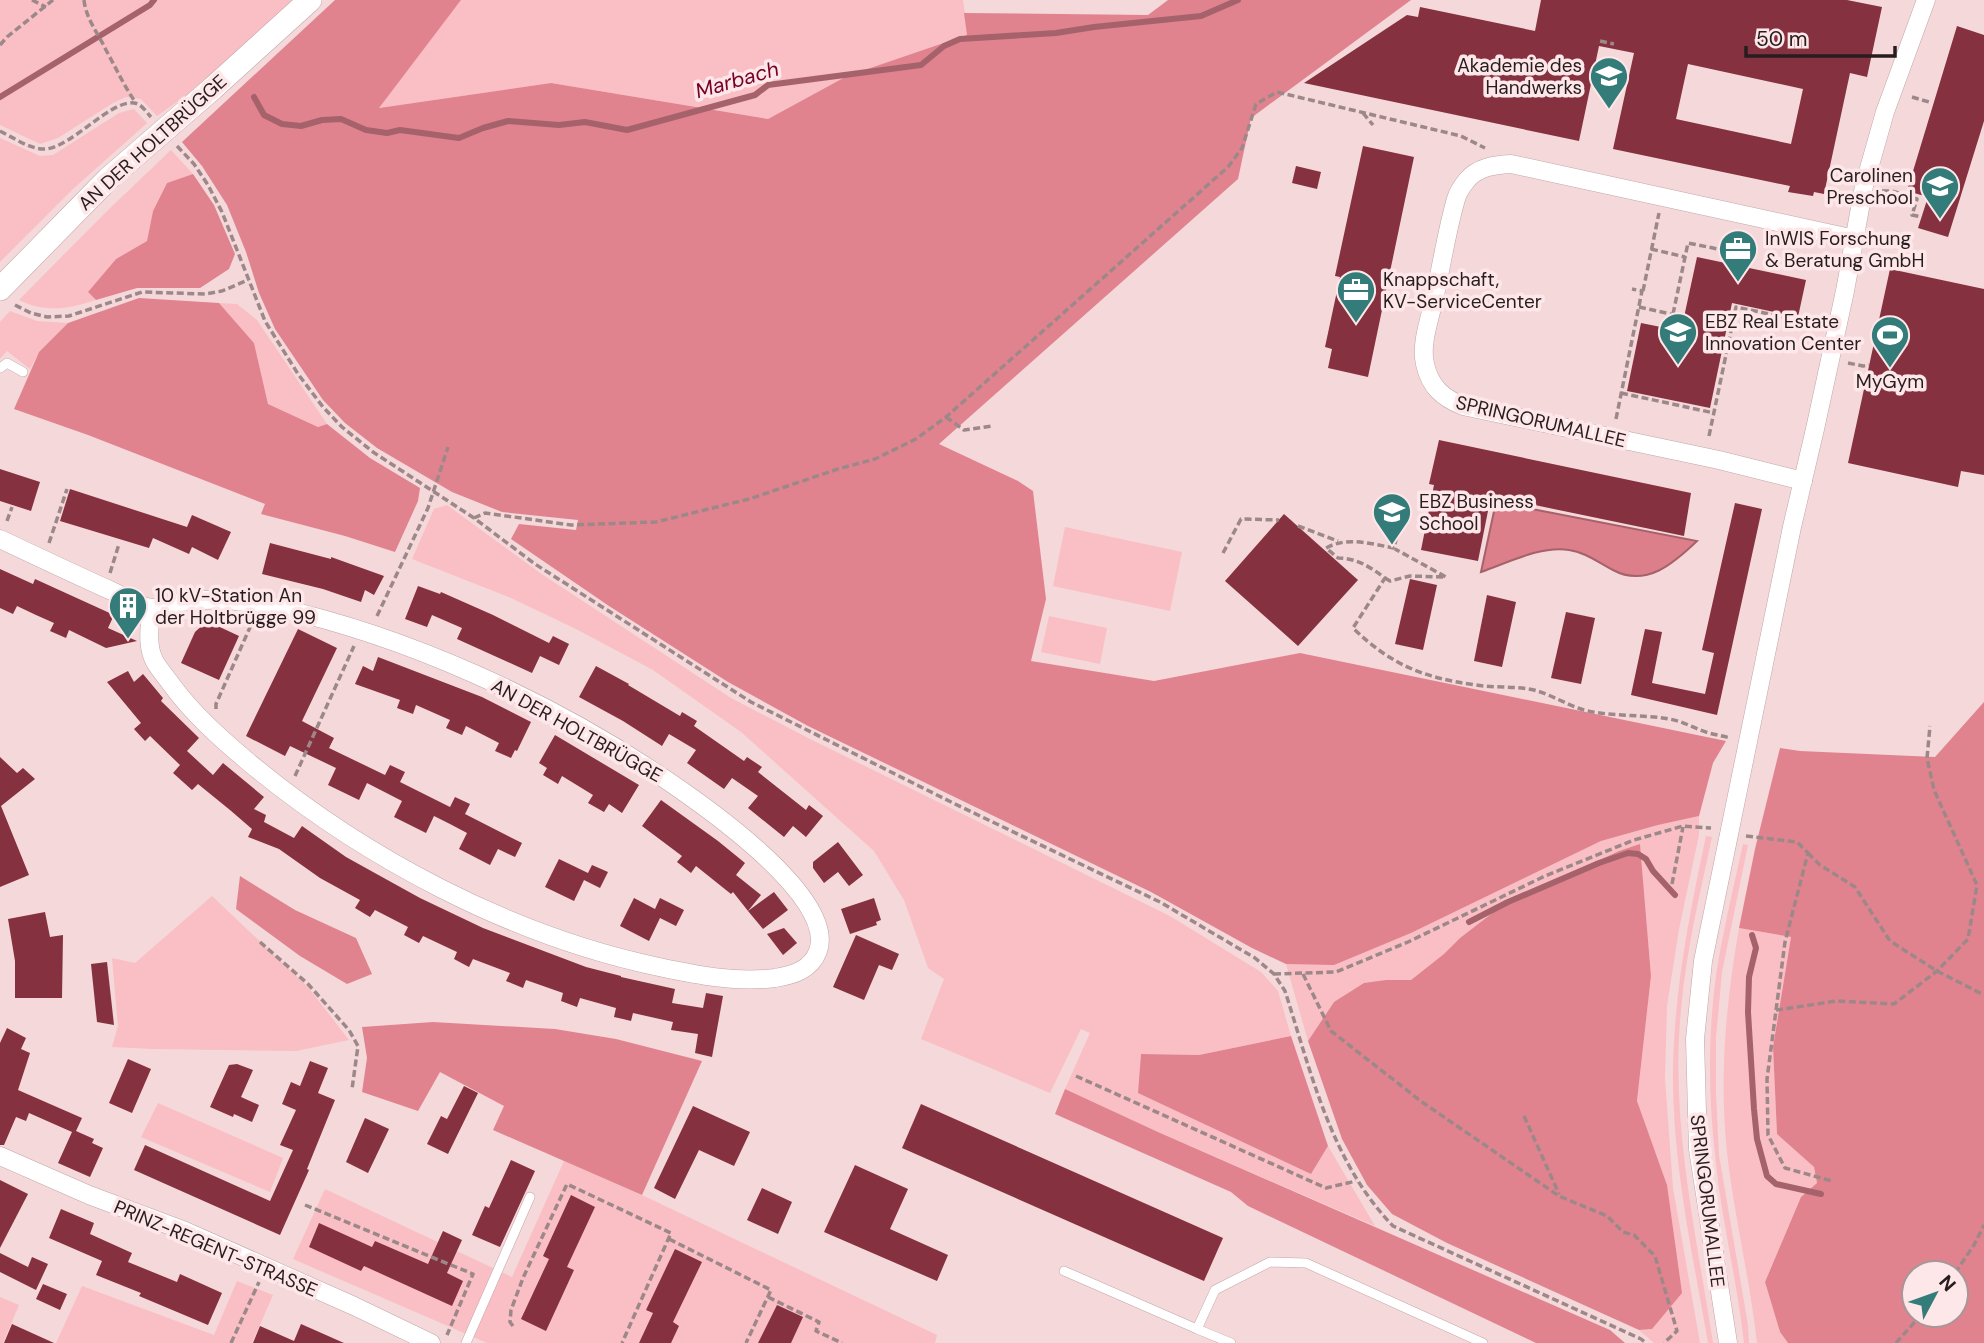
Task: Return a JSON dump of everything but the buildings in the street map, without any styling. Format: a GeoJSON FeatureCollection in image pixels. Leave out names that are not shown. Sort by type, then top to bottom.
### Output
{"type":"FeatureCollection","features":[{"type":"Feature","properties":{"kind":"street","name":"AN DER HOLTBRÜGGE"},"geometry":{"type":"LineString","coordinates":[[5,294],[108,178],[310,0]]}},
{"type":"Feature","properties":{"kind":"street","name":"SPRINGORUMALLEE"},"geometry":{"type":"LineString","coordinates":[[1728,1343],[1698,1149],[1695,1074],[1698,1001],[1703,961],[1864,187],[1885,112],[1926,0]]}},
{"type":"Feature","properties":{"kind":"street","name":"SPRINGORUMALLEE"},"geometry":{"type":"LineString","coordinates":[[1803,481],[1448,400],[1430,378],[1424,363],[1425,344],[1457,198],[1469,178],[1478,170],[1494,164],[1511,163],[1855,239]]}},
{"type":"Feature","properties":{"kind":"street"},"geometry":{"type":"LineString","coordinates":[[0,539],[151,609]]}},
{"type":"Feature","properties":{"kind":"street","name":"AN DER HOLTBRÜGGE"},"geometry":{"type":"LineString","coordinates":[[221,600],[262,604],[365,633],[424,653],[530,700],[628,755],[675,786],[773,862],[810,910],[819,929],[820,943],[816,956],[808,966],[797,973],[746,980],[699,975],[638,963],[537,932],[425,879],[359,843],[287,794],[208,726],[182,699],[154,660],[149,642],[151,609],[221,600]]}},
{"type":"Feature","properties":{"kind":"street","name":"PRINZ-REGENT-STRASSE"},"geometry":{"type":"LineString","coordinates":[[0,1156],[89,1195],[185,1231],[431,1343]]}},
{"type":"Feature","properties":{"kind":"lane"},"geometry":{"type":"LineString","coordinates":[[0,368],[7,363],[23,372]]}},
{"type":"Feature","properties":{"kind":"lane"},"geometry":{"type":"LineString","coordinates":[[466,1343],[530,1197]]}},
{"type":"Feature","properties":{"kind":"lane"},"geometry":{"type":"LineString","coordinates":[[1197,1329],[1215,1290],[1270,1262],[1306,1263],[1483,1343]]}},
{"type":"Feature","properties":{"kind":"lane"},"geometry":{"type":"LineString","coordinates":[[1064,1271],[1231,1343]]}},
{"type":"Feature","properties":{"kind":"path"},"geometry":{"type":"LineString","coordinates":[[32,0],[46,6]]}},
{"type":"Feature","properties":{"kind":"path"},"geometry":{"type":"LineString","coordinates":[[0,45],[53,0]]}},
{"type":"Feature","properties":{"kind":"path"},"geometry":{"type":"LineString","coordinates":[[84,0],[85,11],[126,89],[194,164],[208,185],[222,212],[265,321],[298,374],[342,427],[373,452],[474,518],[535,564],[751,702],[1160,902],[1255,958],[1274,974],[1285,990],[1325,1115],[1356,1181],[1393,1226],[1646,1343]]}},
{"type":"Feature","properties":{"kind":"path"},"geometry":{"type":"LineString","coordinates":[[1600,41],[1614,44]]}},
{"type":"Feature","properties":{"kind":"path"},"geometry":{"type":"LineString","coordinates":[[474,518],[485,513],[571,526],[656,522],[749,499],[875,459],[916,439],[946,417],[1228,167],[1242,148],[1256,104],[1277,92],[1461,136],[1485,148]]}},
{"type":"Feature","properties":{"kind":"path"},"geometry":{"type":"LineString","coordinates":[[1912,97],[1929,102]]}},
{"type":"Feature","properties":{"kind":"path"},"geometry":{"type":"LineString","coordinates":[[0,131],[31,146],[47,149],[62,143],[111,111],[136,103]]}},
{"type":"Feature","properties":{"kind":"path"},"geometry":{"type":"LineString","coordinates":[[1362,112],[1373,125]]}},
{"type":"Feature","properties":{"kind":"path"},"geometry":{"type":"LineString","coordinates":[[1864,187],[1892,191],[1917,199],[1912,215],[1922,217]]}},
{"type":"Feature","properties":{"kind":"path"},"geometry":{"type":"LineString","coordinates":[[1612,437],[1662,197]]}},
{"type":"Feature","properties":{"kind":"path"},"geometry":{"type":"LineString","coordinates":[[1673,314],[1688,243],[1733,252],[1730,264]]}},
{"type":"Feature","properties":{"kind":"path"},"geometry":{"type":"LineString","coordinates":[[1651,249],[1685,257]]}},
{"type":"Feature","properties":{"kind":"path"},"geometry":{"type":"LineString","coordinates":[[1408,279],[1420,281]]}},
{"type":"Feature","properties":{"kind":"path"},"geometry":{"type":"LineString","coordinates":[[5,294],[31,313],[47,317],[69,316],[142,292],[205,294],[248,281]]}},
{"type":"Feature","properties":{"kind":"path"},"geometry":{"type":"LineString","coordinates":[[1632,289],[1643,291]]}},
{"type":"Feature","properties":{"kind":"path"},"geometry":{"type":"LineString","coordinates":[[1639,307],[1684,317]]}},
{"type":"Feature","properties":{"kind":"path"},"geometry":{"type":"LineString","coordinates":[[1709,436],[1730,324],[1736,307],[1817,324]]}},
{"type":"Feature","properties":{"kind":"path"},"geometry":{"type":"LineString","coordinates":[[1848,363],[1869,365]]}},
{"type":"Feature","properties":{"kind":"path"},"geometry":{"type":"LineString","coordinates":[[1621,393],[1714,413]]}},
{"type":"Feature","properties":{"kind":"path"},"geometry":{"type":"LineString","coordinates":[[946,417],[964,430],[992,426]]}},
{"type":"Feature","properties":{"kind":"path"},"geometry":{"type":"LineString","coordinates":[[287,794],[428,508],[448,447]]}},
{"type":"Feature","properties":{"kind":"path"},"geometry":{"type":"LineString","coordinates":[[41,558],[52,535],[67,489]]}},
{"type":"Feature","properties":{"kind":"path"},"geometry":{"type":"LineString","coordinates":[[1223,553],[1241,519],[1279,520]]}},
{"type":"Feature","properties":{"kind":"path"},"geometry":{"type":"LineString","coordinates":[[1298,526],[1338,541],[1394,548],[1446,577],[1410,576],[1390,581],[1350,558],[1338,558],[1326,548],[1338,541]]}},
{"type":"Feature","properties":{"kind":"path"},"geometry":{"type":"LineString","coordinates":[[1394,548],[1399,527]]}},
{"type":"Feature","properties":{"kind":"path"},"geometry":{"type":"LineString","coordinates":[[105,588],[119,544]]}},
{"type":"Feature","properties":{"kind":"path"},"geometry":{"type":"LineString","coordinates":[[1385,578],[1353,628],[1389,659],[1414,671],[1476,685],[1531,690],[1602,713],[1674,720],[1748,744]]}},
{"type":"Feature","properties":{"kind":"path"},"geometry":{"type":"LineString","coordinates":[[208,726],[215,716],[216,704],[254,623]]}},
{"type":"Feature","properties":{"kind":"path"},"geometry":{"type":"LineString","coordinates":[[1776,1010],[1837,1001],[1894,1004],[1937,971],[1968,939],[1977,885],[1934,790],[1927,758],[1930,726]]}},
{"type":"Feature","properties":{"kind":"path"},"geometry":{"type":"LineString","coordinates":[[1274,974],[1336,972],[1545,876],[1634,840],[1683,826],[1797,842],[1820,865],[1854,887],[1890,941],[1937,971],[1984,995]]}},
{"type":"Feature","properties":{"kind":"path"},"geometry":{"type":"LineString","coordinates":[[1672,884],[1683,826]]}},
{"type":"Feature","properties":{"kind":"path"},"geometry":{"type":"LineString","coordinates":[[1808,853],[1785,942],[1767,1079],[1768,1135],[1786,1168],[1832,1181]]}},
{"type":"Feature","properties":{"kind":"path"},"geometry":{"type":"LineString","coordinates":[[260,942],[308,984],[349,1031],[358,1046],[352,1089]]}},
{"type":"Feature","properties":{"kind":"path"},"geometry":{"type":"LineString","coordinates":[[1303,974],[1331,1031],[1422,1102],[1559,1196],[1607,1216],[1655,1256],[1677,1331],[1664,1343]]}},
{"type":"Feature","properties":{"kind":"path"},"geometry":{"type":"LineString","coordinates":[[1076,1076],[1326,1188],[1356,1181]]}},
{"type":"Feature","properties":{"kind":"path"},"geometry":{"type":"LineString","coordinates":[[1524,1116],[1559,1196]]}},
{"type":"Feature","properties":{"kind":"path"},"geometry":{"type":"LineString","coordinates":[[513,1326],[510,1322],[512,1310],[523,1278],[567,1184],[671,1233],[622,1343]]}},
{"type":"Feature","properties":{"kind":"path"},"geometry":{"type":"LineString","coordinates":[[305,1205],[473,1274],[443,1343]]}},
{"type":"Feature","properties":{"kind":"path"},"geometry":{"type":"LineString","coordinates":[[1964,1259],[1984,1225]]}},
{"type":"Feature","properties":{"kind":"path"},"geometry":{"type":"LineString","coordinates":[[669,1239],[771,1290],[746,1343]]}},
{"type":"Feature","properties":{"kind":"path"},"geometry":{"type":"LineString","coordinates":[[231,1343],[266,1268]]}},
{"type":"Feature","properties":{"kind":"path"},"geometry":{"type":"LineString","coordinates":[[768,1297],[819,1322],[816,1331],[842,1343]]}},
{"type":"Feature","properties":{"kind":"path"},"geometry":{"type":"LineString","coordinates":[[1896,1343],[1908,1329]]}},
{"type":"Feature","properties":{"kind":"shaded area"},"geometry":{"type":"Polygon","coordinates":[[[0,0],[293,0],[194,90],[157,116],[141,99],[126,97],[58,138],[40,144],[0,125],[0,0]]]}},
{"type":"Feature","properties":{"kind":"shaded area"},"geometry":{"type":"Polygon","coordinates":[[[335,0],[461,0],[379,108],[551,83],[768,119],[847,76],[967,35],[964,13],[1148,15],[1168,0],[1411,0],[1251,118],[1238,179],[939,444],[1018,481],[1033,491],[1046,599],[1031,661],[1154,681],[1300,653],[1726,741],[1713,763],[1699,816],[1601,841],[1411,933],[1334,965],[1286,964],[1151,892],[808,726],[728,682],[511,539],[519,524],[576,530],[578,520],[502,512],[452,492],[377,448],[345,423],[323,400],[275,329],[227,205],[202,166],[182,142],[335,0]]]}},
{"type":"Feature","properties":{"kind":"shaded area"},"geometry":{"type":"Polygon","coordinates":[[[461,0],[963,0],[968,35],[847,76],[768,119],[551,83],[378,108],[461,0]]]}},
{"type":"Feature","properties":{"kind":"shaded area"},"geometry":{"type":"Polygon","coordinates":[[[134,109],[147,123],[73,189],[0,262],[0,138],[40,156],[53,155],[119,113],[134,109]]]}},
{"type":"Feature","properties":{"kind":"shaded area"},"geometry":{"type":"Polygon","coordinates":[[[171,150],[193,174],[167,183],[153,211],[147,241],[116,259],[88,292],[96,300],[76,306],[48,308],[19,300],[104,214],[171,150]]]}},
{"type":"Feature","properties":{"kind":"shaded area"},"geometry":{"type":"Polygon","coordinates":[[[193,174],[214,205],[235,254],[229,269],[200,288],[137,288],[96,300],[88,292],[116,259],[147,241],[153,211],[167,183],[193,174]]]}},
{"type":"Feature","properties":{"kind":"shaded area"},"geometry":{"type":"Polygon","coordinates":[[[139,298],[219,303],[254,343],[268,404],[318,427],[327,424],[370,458],[420,488],[418,501],[395,552],[261,514],[265,504],[14,409],[39,352],[68,323],[139,298]]]}},
{"type":"Feature","properties":{"kind":"shaded area"},"geometry":{"type":"Polygon","coordinates":[[[219,303],[237,304],[257,320],[327,424],[318,427],[268,404],[254,343],[219,303]]]}},
{"type":"Feature","properties":{"kind":"shaded area"},"geometry":{"type":"Polygon","coordinates":[[[10,311],[37,321],[68,323],[39,352],[30,369],[7,351],[0,359],[0,322],[10,311]]]}},
{"type":"Feature","properties":{"kind":"shaded area"},"geometry":{"type":"Polygon","coordinates":[[[1496,502],[1697,541],[1669,565],[1648,575],[1625,575],[1581,553],[1559,549],[1525,556],[1481,572],[1496,502]]]}},
{"type":"Feature","properties":{"kind":"shaded area"},"geometry":{"type":"Polygon","coordinates":[[[447,505],[540,573],[731,698],[1170,916],[1261,972],[1278,991],[1291,1036],[1199,1055],[1141,1054],[1140,1069],[1311,1174],[1328,1146],[1375,1226],[1065,1089],[1090,1033],[1081,1029],[1050,1093],[921,1039],[944,979],[928,968],[904,900],[874,851],[741,732],[653,670],[511,598],[412,559],[434,509],[447,505]]]}},
{"type":"Feature","properties":{"kind":"shaded area"},"geometry":{"type":"Polygon","coordinates":[[[1065,527],[1182,552],[1170,611],[1053,586],[1065,527]]]}},
{"type":"Feature","properties":{"kind":"shaded area"},"geometry":{"type":"Polygon","coordinates":[[[1049,616],[1107,628],[1100,664],[1041,652],[1049,616]]]}},
{"type":"Feature","properties":{"kind":"shaded area"},"geometry":{"type":"Polygon","coordinates":[[[1984,702],[1984,1343],[1788,1343],[1780,1332],[1765,1282],[1801,1197],[1817,1183],[1814,1167],[1777,1134],[1773,1047],[1791,937],[1739,928],[1780,748],[1935,757],[1984,702]]]}},
{"type":"Feature","properties":{"kind":"shaded area"},"geometry":{"type":"Polygon","coordinates":[[[1699,816],[1699,835],[1679,929],[1667,1006],[1665,1078],[1673,1188],[1700,1343],[1654,1343],[1639,1330],[1652,1329],[1667,1185],[1637,1102],[1651,976],[1640,845],[1619,851],[1504,904],[1411,980],[1386,980],[1334,1002],[1308,1041],[1286,964],[1334,964],[1411,933],[1601,841],[1699,816]]]}},
{"type":"Feature","properties":{"kind":"shaded area"},"geometry":{"type":"Polygon","coordinates":[[[1706,836],[1712,837],[1683,988],[1679,1094],[1686,1177],[1713,1343],[1708,1343],[1685,1211],[1676,1145],[1673,1078],[1679,986],[1706,836]]]}},
{"type":"Feature","properties":{"kind":"shaded area"},"geometry":{"type":"Polygon","coordinates":[[[1640,844],[1651,976],[1637,1101],[1667,1185],[1682,1293],[1652,1329],[1639,1330],[1447,1243],[1392,1214],[1367,1185],[1342,1139],[1308,1041],[1334,1002],[1364,983],[1411,980],[1504,904],[1640,844]]]}},
{"type":"Feature","properties":{"kind":"shaded area"},"geometry":{"type":"Polygon","coordinates":[[[1743,844],[1748,845],[1722,972],[1716,1038],[1716,1094],[1719,1155],[1749,1343],[1744,1343],[1721,1202],[1710,1084],[1712,1015],[1717,969],[1743,844]]]}},
{"type":"Feature","properties":{"kind":"shaded area"},"geometry":{"type":"Polygon","coordinates":[[[240,876],[295,910],[356,938],[372,974],[347,984],[300,956],[236,909],[240,876]]]}},
{"type":"Feature","properties":{"kind":"shaded area"},"geometry":{"type":"Polygon","coordinates":[[[212,896],[308,987],[349,1040],[296,1051],[112,1047],[118,1026],[112,958],[135,963],[212,896]]]}},
{"type":"Feature","properties":{"kind":"shaded area"},"geometry":{"type":"Polygon","coordinates":[[[1739,928],[1791,937],[1773,1047],[1777,1134],[1814,1167],[1817,1183],[1801,1197],[1765,1282],[1780,1332],[1788,1343],[1757,1343],[1727,1152],[1725,1040],[1739,928]]]}},
{"type":"Feature","properties":{"kind":"shaded area"},"geometry":{"type":"Polygon","coordinates":[[[433,1022],[555,1029],[616,1039],[702,1061],[642,1195],[493,1130],[504,1106],[440,1072],[418,1111],[362,1092],[367,1058],[362,1027],[433,1022]]]}},
{"type":"Feature","properties":{"kind":"shaded area"},"geometry":{"type":"Polygon","coordinates":[[[1291,1036],[1328,1146],[1311,1174],[1138,1093],[1141,1054],[1199,1055],[1291,1036]]]}},
{"type":"Feature","properties":{"kind":"shaded area"},"geometry":{"type":"Polygon","coordinates":[[[1065,1089],[1610,1330],[1625,1343],[1536,1343],[1248,1206],[1231,1192],[1055,1114],[1065,1089]]]}},
{"type":"Feature","properties":{"kind":"shaded area"},"geometry":{"type":"Polygon","coordinates":[[[158,1103],[283,1158],[270,1192],[141,1137],[158,1103]]]}},
{"type":"Feature","properties":{"kind":"shaded area"},"geometry":{"type":"Polygon","coordinates":[[[564,1161],[642,1195],[937,1335],[935,1343],[487,1343],[293,1259],[325,1189],[512,1277],[564,1161]]]}},
{"type":"Feature","properties":{"kind":"shaded area"},"geometry":{"type":"Polygon","coordinates":[[[237,1281],[273,1295],[252,1343],[56,1343],[82,1286],[214,1335],[237,1281]]]}},
{"type":"Feature","properties":{"kind":"shaded area"},"geometry":{"type":"Polygon","coordinates":[[[0,1297],[19,1305],[3,1343],[0,1343],[0,1297]]]}},
{"type":"Feature","properties":{"kind":"waterway"},"geometry":{"type":"LineString","coordinates":[[0,97],[154,0]]}},
{"type":"Feature","properties":{"kind":"waterway","name":"Marbach"},"geometry":{"type":"LineString","coordinates":[[254,97],[264,115],[282,124],[301,126],[322,120],[341,119],[366,130],[387,133],[400,130],[459,138],[508,121],[559,125],[585,122],[627,130],[755,95],[768,85],[921,65],[944,46],[960,39],[1056,33],[1201,16],[1238,0]]}},
{"type":"Feature","properties":{"kind":"waterway"},"geometry":{"type":"LineString","coordinates":[[1469,922],[1508,902],[1628,853],[1638,854],[1646,859],[1675,895]]}},
{"type":"Feature","properties":{"kind":"waterway"},"geometry":{"type":"LineString","coordinates":[[1752,935],[1756,948],[1749,977],[1748,1012],[1757,1139],[1767,1176],[1776,1184],[1821,1194]]}},
{"type":"Feature","properties":{"kind":"place","name":"Akademie des Handwerks"},"geometry":{"type":"Point","coordinates":[1609,110]}},
{"type":"Feature","properties":{"kind":"place","name":"Carolinen Preschool"},"geometry":{"type":"Point","coordinates":[1940,220]}},
{"type":"Feature","properties":{"kind":"place","name":"InWIS Forschung & Beratung GmbH"},"geometry":{"type":"Point","coordinates":[1738,283]}},
{"type":"Feature","properties":{"kind":"place","name":"Knappschaft, KV-ServiceCenter"},"geometry":{"type":"Point","coordinates":[1356,324]}},
{"type":"Feature","properties":{"kind":"place","name":"EBZ Real Estate Innovation Center"},"geometry":{"type":"Point","coordinates":[1678,366]}},
{"type":"Feature","properties":{"kind":"place","name":"MyGym"},"geometry":{"type":"Point","coordinates":[1890,369]}},
{"type":"Feature","properties":{"kind":"place","name":"EBZ Business School"},"geometry":{"type":"Point","coordinates":[1392,546]}},
{"type":"Feature","properties":{"kind":"place","name":"10 kV-Station An der Holtbrügge 99"},"geometry":{"type":"Point","coordinates":[128,640]}}]}
